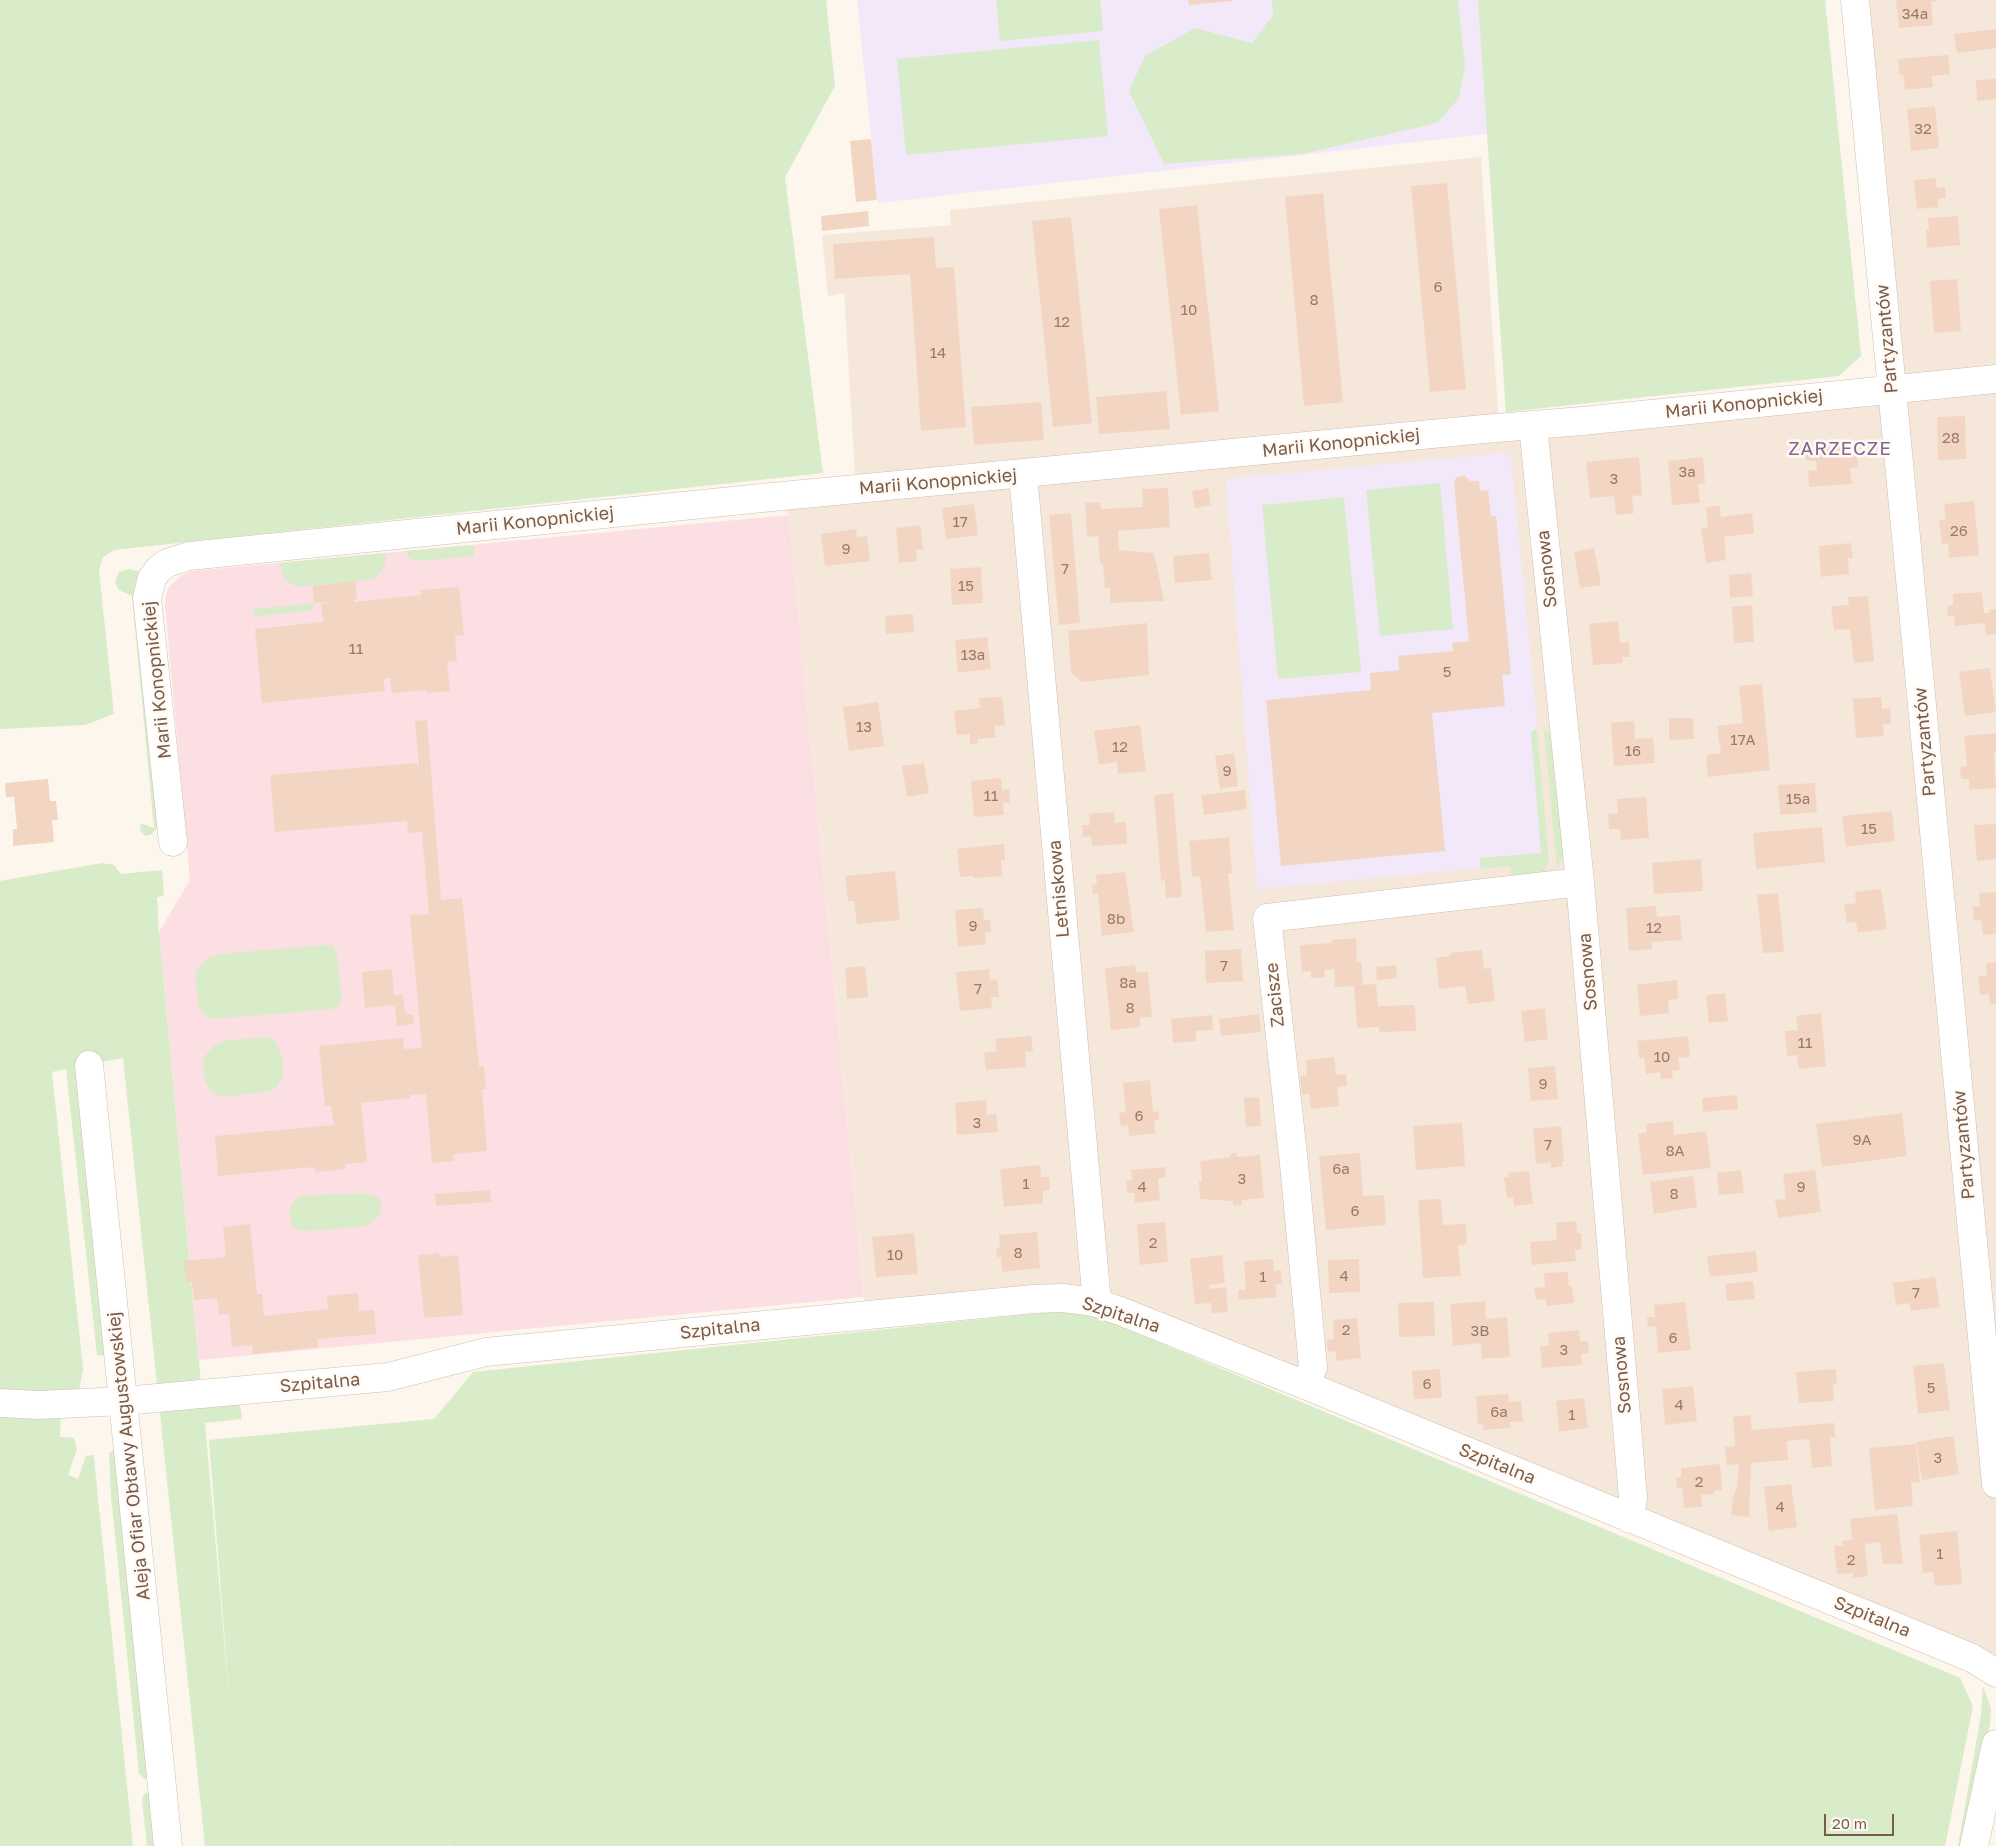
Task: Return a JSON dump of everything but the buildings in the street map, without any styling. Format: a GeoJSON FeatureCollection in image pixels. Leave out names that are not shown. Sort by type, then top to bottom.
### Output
{"type":"FeatureCollection","features":[{"type":"Feature","properties":{"kind":"street","name":"Partyzantów"},"geometry":{"type":"LineString","coordinates":[[1855,0],[1996,1484]]}},
{"type":"Feature","properties":{"kind":"street","name":"Marii Konopnickiej"},"geometry":{"type":"LineString","coordinates":[[173,842],[147,602],[152,578],[167,563],[189,556],[772,497],[1533,426],[1891,388],[1996,379]]}},
{"type":"Feature","properties":{"kind":"street","name":"Sosnowa"},"geometry":{"type":"LineString","coordinates":[[1533,426],[1580,882],[1633,1497],[1630,1519]]}},
{"type":"Feature","properties":{"kind":"street","name":"Letniskowa"},"geometry":{"type":"LineString","coordinates":[[1022,474],[1096,1303]]}},
{"type":"Feature","properties":{"kind":"street","name":"Zacisze"},"geometry":{"type":"LineString","coordinates":[[1305,1385],[1313,1367],[1294,1164],[1267,918],[1580,882]]}},
{"type":"Feature","properties":{"kind":"street","name":"Aleja Ofiar Obławy Augustowskiej"},"geometry":{"type":"LineString","coordinates":[[89,1065],[168,1846]]}},
{"type":"Feature","properties":{"kind":"street","name":"Szpitalna"},"geometry":{"type":"LineString","coordinates":[[0,1403],[39,1405],[124,1401],[388,1377],[468,1356],[522,1349],[1034,1299],[1062,1298],[1096,1303],[1305,1385],[1972,1658],[1996,1673]]}},
{"type":"Feature","properties":{"kind":"street"},"geometry":{"type":"LineString","coordinates":[[1974,1846],[1996,1744]]}},
{"type":"Feature","properties":{"kind":"shaded area"},"geometry":{"type":"Polygon","coordinates":[[[857,0],[1825,0],[1861,356],[1839,376],[1506,412],[1487,134],[878,203],[857,0]]]}},
{"type":"Feature","properties":{"kind":"shaded area"},"geometry":{"type":"Polygon","coordinates":[[[1855,0],[1996,0],[1996,1677],[1097,1303],[866,1315],[789,515],[772,497],[856,489],[844,293],[828,296],[822,235],[951,225],[950,210],[1481,157],[1499,427],[1891,388],[1855,0]]]}},
{"type":"Feature","properties":{"kind":"shaded area"},"geometry":{"type":"Polygon","coordinates":[[[1504,453],[1511,458],[1535,701],[1546,862],[1257,889],[1226,479],[1504,453]]]}},
{"type":"Feature","properties":{"kind":"shaded area"},"geometry":{"type":"Polygon","coordinates":[[[789,515],[864,1297],[199,1360],[159,932],[190,880],[165,605],[169,587],[182,575],[192,571],[789,515]]]}},
{"type":"Feature","properties":{"kind":"green space"},"geometry":{"type":"Polygon","coordinates":[[[0,0],[826,0],[835,86],[785,177],[823,473],[114,550],[103,557],[99,570],[114,714],[85,725],[0,729],[0,0]]]}},
{"type":"Feature","properties":{"kind":"green space"},"geometry":{"type":"Polygon","coordinates":[[[996,0],[1100,0],[1103,31],[1000,41],[996,0]]]}},
{"type":"Feature","properties":{"kind":"green space"},"geometry":{"type":"Polygon","coordinates":[[[1272,0],[1458,0],[1465,66],[1459,98],[1437,123],[1302,154],[1164,164],[1129,91],[1145,56],[1195,28],[1252,43],[1273,15],[1272,0]]]}},
{"type":"Feature","properties":{"kind":"green space"},"geometry":{"type":"Polygon","coordinates":[[[1478,0],[1825,0],[1861,356],[1839,376],[1506,412],[1478,0]]]}},
{"type":"Feature","properties":{"kind":"green space"},"geometry":{"type":"Polygon","coordinates":[[[1099,40],[1108,136],[906,155],[897,59],[1099,40]]]}},
{"type":"Feature","properties":{"kind":"green space"},"geometry":{"type":"Polygon","coordinates":[[[1440,483],[1453,629],[1380,636],[1366,490],[1440,483]]]}},
{"type":"Feature","properties":{"kind":"green space"},"geometry":{"type":"Polygon","coordinates":[[[1344,497],[1361,672],[1278,679],[1262,505],[1344,497]]]}},
{"type":"Feature","properties":{"kind":"green space"},"geometry":{"type":"Polygon","coordinates":[[[474,545],[474,556],[417,561],[409,558],[406,551],[474,545]]]}},
{"type":"Feature","properties":{"kind":"green space"},"geometry":{"type":"Polygon","coordinates":[[[385,553],[386,560],[382,571],[373,579],[300,587],[285,580],[279,563],[385,553]]]}},
{"type":"Feature","properties":{"kind":"green space"},"geometry":{"type":"Polygon","coordinates":[[[129,569],[141,572],[158,827],[152,834],[146,836],[141,832],[140,825],[143,824],[154,828],[132,596],[119,590],[115,583],[119,572],[129,569]]]}},
{"type":"Feature","properties":{"kind":"green space"},"geometry":{"type":"Polygon","coordinates":[[[313,603],[314,610],[254,616],[253,609],[313,603]]]}},
{"type":"Feature","properties":{"kind":"green space"},"geometry":{"type":"Polygon","coordinates":[[[1537,730],[1549,860],[1544,874],[1513,884],[1510,866],[1480,869],[1480,858],[1541,853],[1531,733],[1537,730]]]}},
{"type":"Feature","properties":{"kind":"green space"},"geometry":{"type":"Polygon","coordinates":[[[1544,730],[1552,735],[1563,857],[1557,867],[1544,730]]]}},
{"type":"Feature","properties":{"kind":"green space"},"geometry":{"type":"Polygon","coordinates":[[[102,863],[114,865],[121,874],[162,870],[164,896],[157,897],[159,932],[203,1406],[238,1403],[242,1419],[205,1423],[230,1707],[209,1440],[434,1419],[473,1372],[1079,1309],[1960,1678],[1973,1706],[1945,1846],[451,1846],[445,1843],[449,1846],[205,1846],[123,1058],[84,1065],[107,1356],[97,1355],[66,1069],[52,1072],[83,1369],[79,1391],[61,1392],[60,1437],[74,1438],[77,1449],[68,1475],[78,1479],[86,1456],[93,1455],[94,1458],[133,1846],[0,1846],[0,881],[102,863]]]}},
{"type":"Feature","properties":{"kind":"green space"},"geometry":{"type":"Polygon","coordinates":[[[332,945],[337,953],[341,999],[338,1007],[213,1019],[205,1015],[199,1007],[195,974],[199,966],[210,957],[221,954],[332,945]]]}},
{"type":"Feature","properties":{"kind":"green space"},"geometry":{"type":"Polygon","coordinates":[[[267,1037],[276,1042],[282,1056],[283,1076],[276,1088],[268,1091],[227,1097],[218,1095],[210,1090],[205,1080],[203,1063],[206,1054],[214,1046],[227,1040],[267,1037]]]}},
{"type":"Feature","properties":{"kind":"green space"},"geometry":{"type":"Polygon","coordinates":[[[363,1193],[378,1197],[382,1205],[379,1216],[369,1224],[361,1227],[305,1231],[297,1229],[292,1225],[289,1210],[300,1196],[363,1193]]]}},
{"type":"Feature","properties":{"kind":"green space"},"geometry":{"type":"Polygon","coordinates":[[[117,1448],[150,1778],[144,1779],[139,1773],[111,1496],[109,1453],[117,1448]]]}},
{"type":"Feature","properties":{"kind":"green space"},"geometry":{"type":"Polygon","coordinates":[[[1983,1686],[1991,1708],[1990,1724],[1966,1846],[1958,1846],[1981,1715],[1983,1686]]]}},
{"type":"Feature","properties":{"kind":"green space"},"geometry":{"type":"Polygon","coordinates":[[[145,1793],[152,1793],[157,1846],[147,1846],[142,1799],[145,1793]]]}},
{"type":"Feature","properties":{"kind":"district","name":"ZARZECZE"},"geometry":{"type":"Point","coordinates":[1840,449]}}]}
